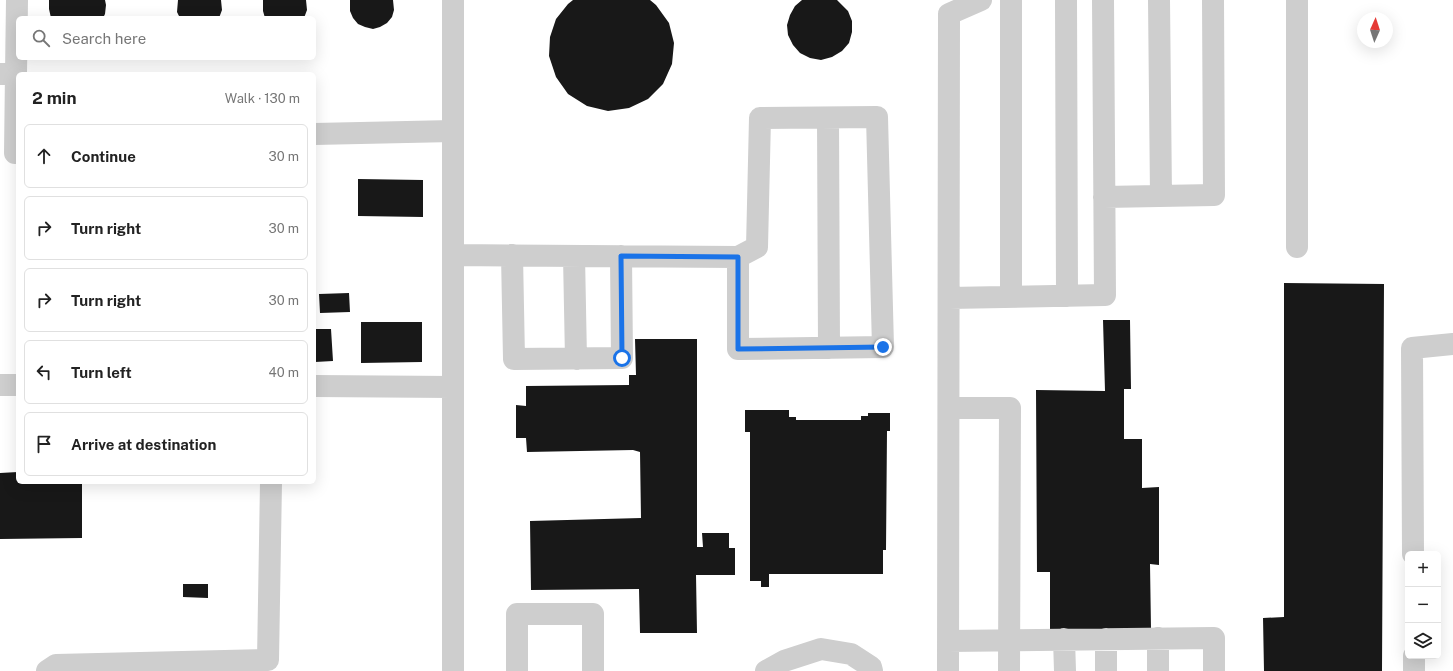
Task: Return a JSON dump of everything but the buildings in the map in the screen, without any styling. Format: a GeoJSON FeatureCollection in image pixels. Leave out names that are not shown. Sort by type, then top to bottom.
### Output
{"type":"FeatureCollection","features":[{"type":"Feature","properties":{"kind":"lane"},"geometry":{"type":"LineString","coordinates":[[16,153],[8,74],[17,0]]}},
{"type":"Feature","properties":{"kind":"lane"},"geometry":{"type":"LineString","coordinates":[[453,0],[453,671]]}},
{"type":"Feature","properties":{"kind":"lane"},"geometry":{"type":"LineString","coordinates":[[948,671],[948,14],[981,0]]}},
{"type":"Feature","properties":{"kind":"lane"},"geometry":{"type":"LineString","coordinates":[[1011,0],[1011,297]]}},
{"type":"Feature","properties":{"kind":"lane"},"geometry":{"type":"LineString","coordinates":[[1066,0],[1067,296]]}},
{"type":"Feature","properties":{"kind":"lane"},"geometry":{"type":"LineString","coordinates":[[949,298],[1105,295],[1103,0]]}},
{"type":"Feature","properties":{"kind":"lane"},"geometry":{"type":"LineString","coordinates":[[1159,0],[1161,196]]}},
{"type":"Feature","properties":{"kind":"lane"},"geometry":{"type":"LineString","coordinates":[[1104,197],[1214,195],[1213,0]]}},
{"type":"Feature","properties":{"kind":"lane"},"geometry":{"type":"LineString","coordinates":[[1297,247],[1298,0]]}},
{"type":"Feature","properties":{"kind":"lane"},"geometry":{"type":"LineString","coordinates":[[452,255],[738,257],[757,247],[760,118],[877,117],[883,347],[738,349],[738,257]]}},
{"type":"Feature","properties":{"kind":"lane"},"geometry":{"type":"LineString","coordinates":[[828,118],[829,348]]}},
{"type":"Feature","properties":{"kind":"lane"},"geometry":{"type":"LineString","coordinates":[[316,134],[453,131]]}},
{"type":"Feature","properties":{"kind":"lane"},"geometry":{"type":"LineString","coordinates":[[512,255],[514,359],[622,358],[621,256]]}},
{"type":"Feature","properties":{"kind":"lane"},"geometry":{"type":"LineString","coordinates":[[574,256],[576,359]]}},
{"type":"Feature","properties":{"kind":"lane"},"geometry":{"type":"LineString","coordinates":[[1413,551],[1412,348],[1453,344]]}},
{"type":"Feature","properties":{"kind":"lane"},"geometry":{"type":"LineString","coordinates":[[0,385],[16,385]]}},
{"type":"Feature","properties":{"kind":"lane"},"geometry":{"type":"LineString","coordinates":[[316,386],[452,387]]}},
{"type":"Feature","properties":{"kind":"lane"},"geometry":{"type":"LineString","coordinates":[[949,408],[1010,408],[1009,671]]}},
{"type":"Feature","properties":{"kind":"lane"},"geometry":{"type":"LineString","coordinates":[[47,671],[56,665],[268,666],[271,484]]}},
{"type":"Feature","properties":{"kind":"lane"},"geometry":{"type":"LineString","coordinates":[[517,671],[517,614],[593,614],[593,671]]}},
{"type":"Feature","properties":{"kind":"lane"},"geometry":{"type":"LineString","coordinates":[[1158,638],[1158,671]]}},
{"type":"Feature","properties":{"kind":"lane"},"geometry":{"type":"LineString","coordinates":[[948,641],[1214,638],[1214,671]]}},
{"type":"Feature","properties":{"kind":"lane"},"geometry":{"type":"LineString","coordinates":[[1064,639],[1065,671]]}},
{"type":"Feature","properties":{"kind":"lane"},"geometry":{"type":"LineString","coordinates":[[1106,639],[1106,671]]}},
{"type":"Feature","properties":{"kind":"lane"},"geometry":{"type":"LineString","coordinates":[[766,671],[784,661],[821,649],[851,654],[871,667],[872,671]]}},
{"type":"Feature","properties":{"kind":"lane"},"geometry":{"type":"LineString","coordinates":[[1414,659],[1414,671]]}},
{"type":"Feature","properties":{"kind":"route"},"geometry":{"type":"LineString","coordinates":[[622,358],[621,256],[738,257],[738,349],[883,347]]}}]}
